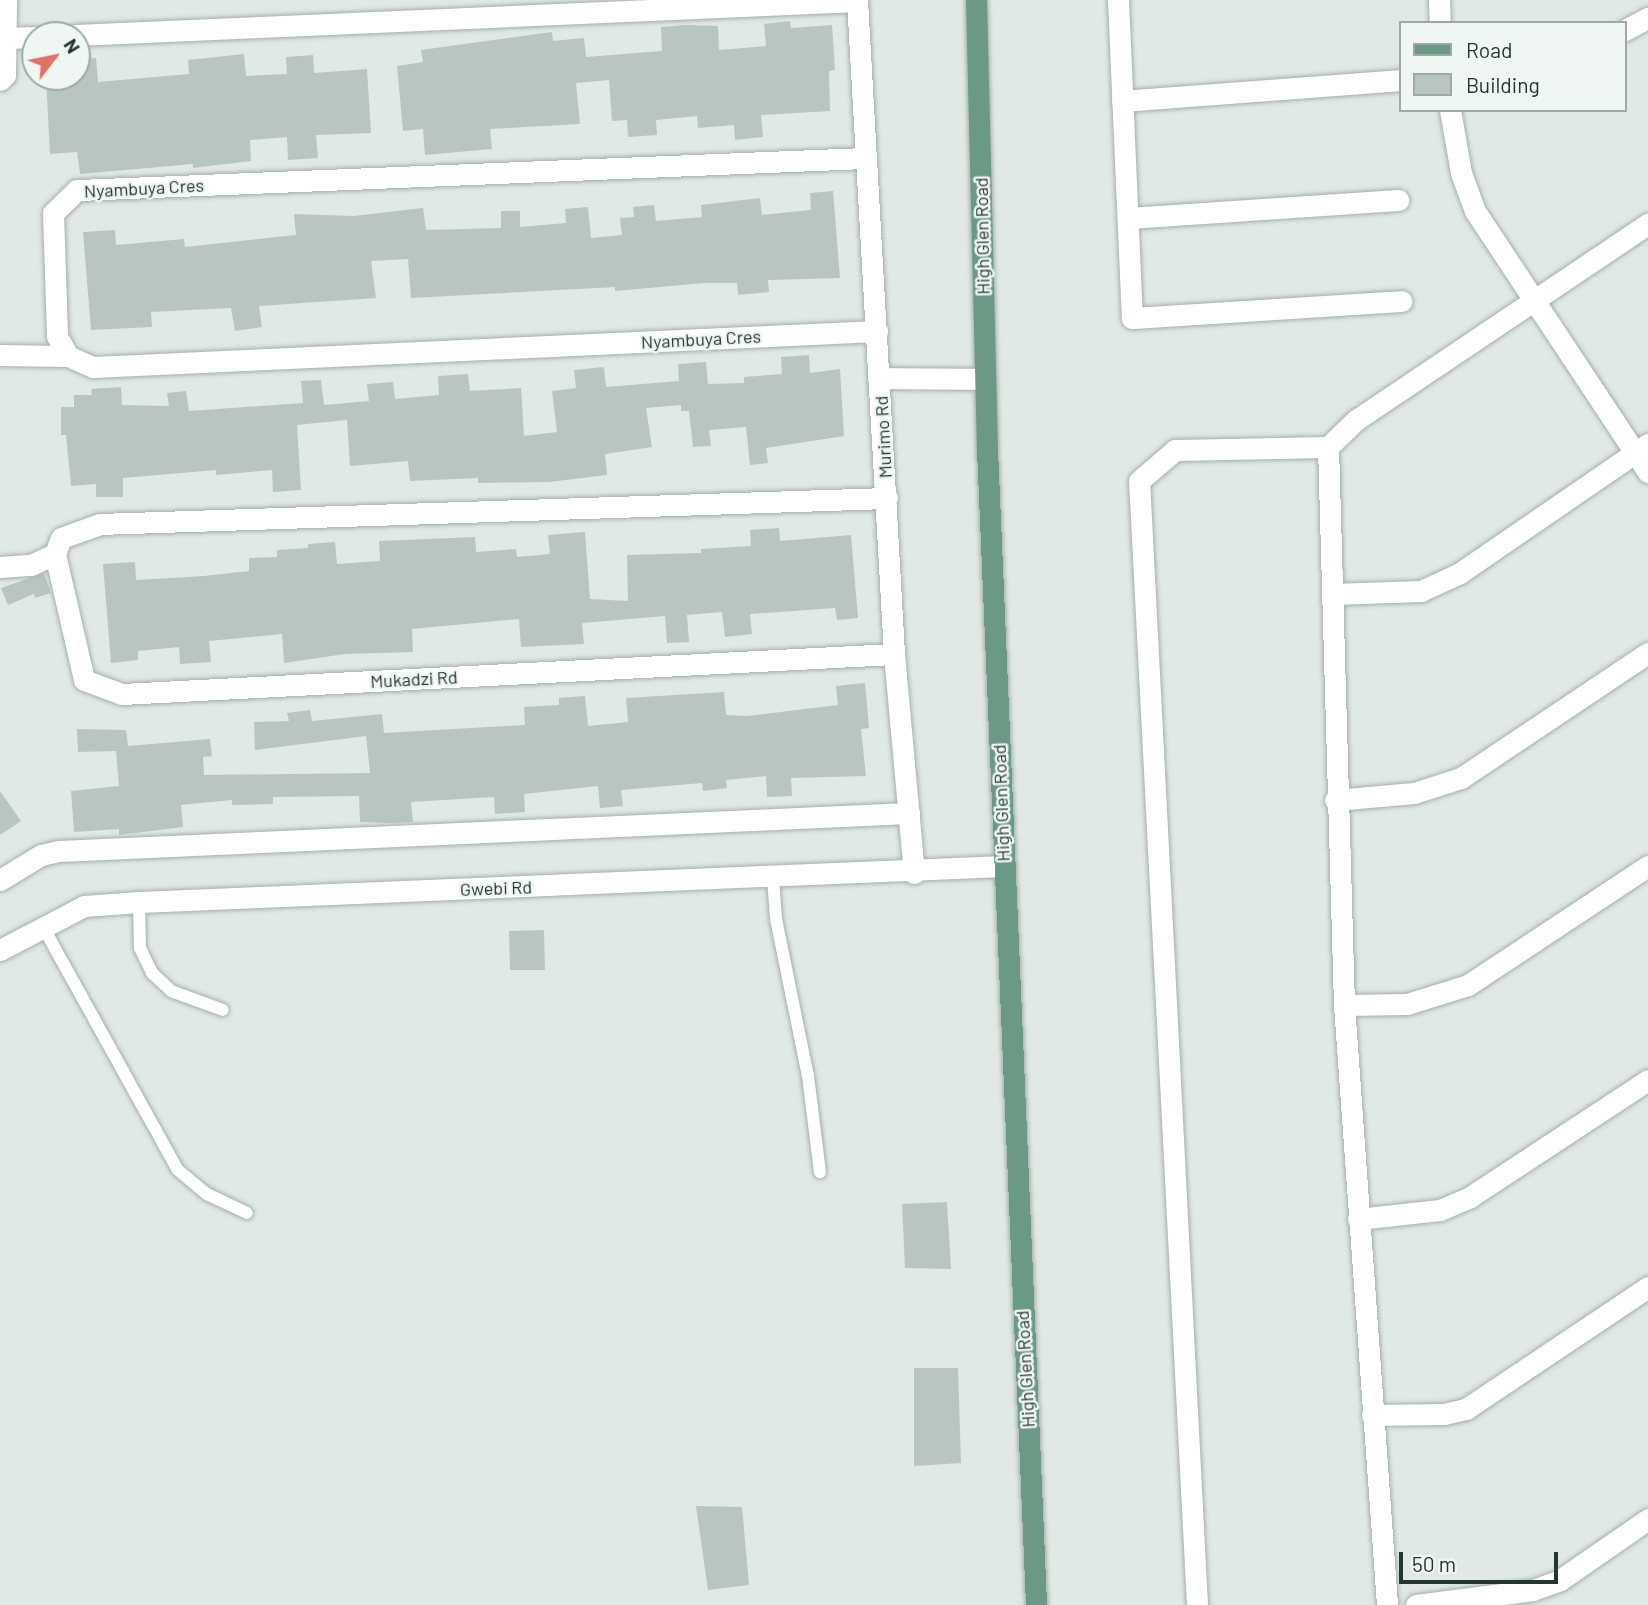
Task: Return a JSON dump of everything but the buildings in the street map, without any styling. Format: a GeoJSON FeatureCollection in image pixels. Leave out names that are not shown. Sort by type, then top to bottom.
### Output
{"type":"FeatureCollection","features":[{"type":"Feature","properties":{"kind":"main road","name":"High Glen Road"},"geometry":{"type":"LineString","coordinates":[[976,0],[985,379],[1003,866],[1036,1605]]}},
{"type":"Feature","properties":{"kind":"street"},"geometry":{"type":"LineString","coordinates":[[0,80],[5,75],[6,0]]}},
{"type":"Feature","properties":{"kind":"street"},"geometry":{"type":"LineString","coordinates":[[1118,0],[1132,318],[1401,301]]}},
{"type":"Feature","properties":{"kind":"street"},"geometry":{"type":"LineString","coordinates":[[1439,0],[1440,21]]}},
{"type":"Feature","properties":{"kind":"street"},"geometry":{"type":"LineString","coordinates":[[91,34],[857,1]]}},
{"type":"Feature","properties":{"kind":"street","name":"Murimo Rd"},"geometry":{"type":"LineString","coordinates":[[857,1],[894,654],[914,873]]}},
{"type":"Feature","properties":{"kind":"street"},"geometry":{"type":"LineString","coordinates":[[1627,29],[1648,18]]}},
{"type":"Feature","properties":{"kind":"street"},"geometry":{"type":"LineString","coordinates":[[7,38],[21,38]]}},
{"type":"Feature","properties":{"kind":"street"},"geometry":{"type":"LineString","coordinates":[[1122,101],[1400,80]]}},
{"type":"Feature","properties":{"kind":"street"},"geometry":{"type":"LineString","coordinates":[[1450,112],[1466,193],[1530,299],[1641,448],[1648,472]]}},
{"type":"Feature","properties":{"kind":"street","name":"Nyambuya Cres"},"geometry":{"type":"LineString","coordinates":[[865,158],[77,190],[53,213],[57,336],[68,356],[93,367],[877,331]]}},
{"type":"Feature","properties":{"kind":"street"},"geometry":{"type":"LineString","coordinates":[[1128,218],[1398,200]]}},
{"type":"Feature","properties":{"kind":"street"},"geometry":{"type":"LineString","coordinates":[[1197,1605],[1139,481],[1175,450],[1328,447],[1356,420],[1530,299],[1648,223]]}},
{"type":"Feature","properties":{"kind":"street"},"geometry":{"type":"LineString","coordinates":[[0,355],[68,356]]}},
{"type":"Feature","properties":{"kind":"street"},"geometry":{"type":"LineString","coordinates":[[880,378],[985,379]]}},
{"type":"Feature","properties":{"kind":"street"},"geometry":{"type":"LineString","coordinates":[[1328,447],[1335,800],[1344,1005],[1387,1605]]}},
{"type":"Feature","properties":{"kind":"street"},"geometry":{"type":"LineString","coordinates":[[1332,594],[1421,591],[1460,573],[1641,448]]}},
{"type":"Feature","properties":{"kind":"street"},"geometry":{"type":"LineString","coordinates":[[0,567],[31,565],[58,546],[100,524],[887,498]]}},
{"type":"Feature","properties":{"kind":"street","name":"Mukadzi Rd"},"geometry":{"type":"LineString","coordinates":[[58,546],[84,680],[122,694],[894,654]]}},
{"type":"Feature","properties":{"kind":"street"},"geometry":{"type":"LineString","coordinates":[[1335,800],[1415,793],[1461,778],[1648,653]]}},
{"type":"Feature","properties":{"kind":"street"},"geometry":{"type":"LineString","coordinates":[[0,880],[41,855],[59,852],[909,813]]}},
{"type":"Feature","properties":{"kind":"street","name":"Gwebi Rd"},"geometry":{"type":"LineString","coordinates":[[0,950],[42,925],[84,906],[914,873],[1003,866]]}},
{"type":"Feature","properties":{"kind":"street"},"geometry":{"type":"LineString","coordinates":[[1344,1005],[1407,1004],[1468,985],[1648,866]]}},
{"type":"Feature","properties":{"kind":"street"},"geometry":{"type":"LineString","coordinates":[[1358,1219],[1427,1212],[1470,1197],[1648,1080]]}},
{"type":"Feature","properties":{"kind":"street"},"geometry":{"type":"LineString","coordinates":[[1372,1415],[1444,1414],[1465,1409],[1648,1287]]}},
{"type":"Feature","properties":{"kind":"street"},"geometry":{"type":"LineString","coordinates":[[1416,1605],[1533,1590],[1560,1580],[1648,1519]]}},
{"type":"Feature","properties":{"kind":"lane"},"geometry":{"type":"LineString","coordinates":[[773,878],[776,919],[808,1076],[820,1172]]}},
{"type":"Feature","properties":{"kind":"lane"},"geometry":{"type":"LineString","coordinates":[[139,902],[140,948],[152,973],[171,991],[223,1010]]}},
{"type":"Feature","properties":{"kind":"lane"},"geometry":{"type":"LineString","coordinates":[[42,925],[178,1170],[207,1194],[247,1213]]}}]}
